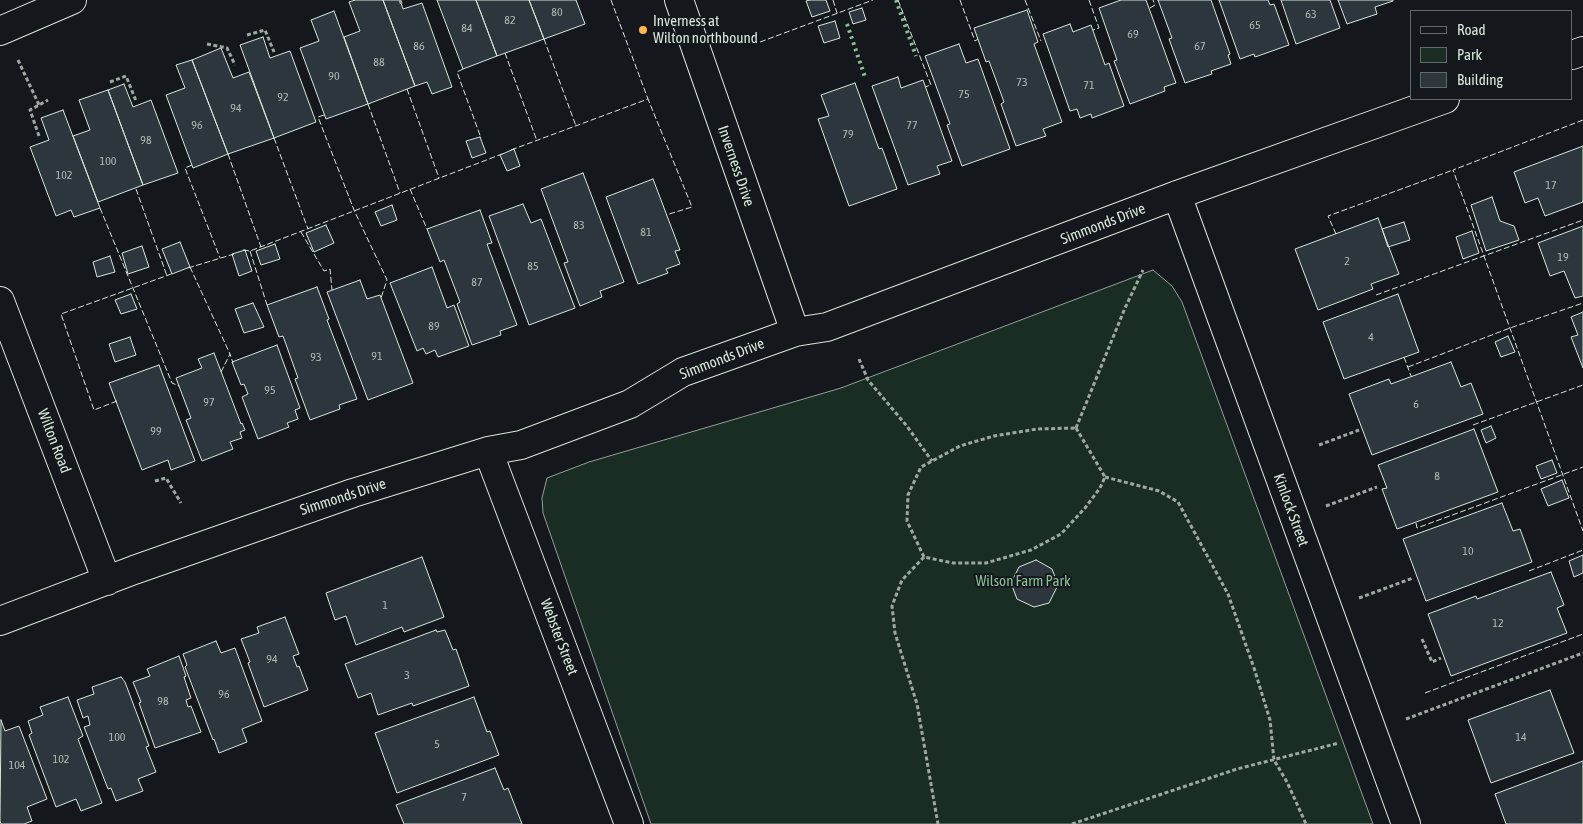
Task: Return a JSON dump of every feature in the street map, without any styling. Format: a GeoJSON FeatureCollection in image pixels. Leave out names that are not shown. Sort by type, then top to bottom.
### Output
{"type":"FeatureCollection","features":[{"type":"Feature","properties":{"kind":"street"},"geometry":{"type":"LineString","coordinates":[[2,30],[72,0]]}},
{"type":"Feature","properties":{"kind":"street","name":"Inverness Drive"},"geometry":{"type":"LineString","coordinates":[[679,0],[795,332]]}},
{"type":"Feature","properties":{"kind":"street","name":"Simmonds Drive"},"geometry":{"type":"LineString","coordinates":[[0,621],[337,499],[488,451],[521,445],[630,404],[683,372],[795,332],[827,327],[1178,195],[1442,100]]}},
{"type":"Feature","properties":{"kind":"street","name":"Kinlock Street"},"geometry":{"type":"LineString","coordinates":[[1178,195],[1406,824]]}},
{"type":"Feature","properties":{"kind":"street","name":"Wilton Road"},"geometry":{"type":"LineString","coordinates":[[0,301],[107,581]]}},
{"type":"Feature","properties":{"kind":"street","name":"Webster Street"},"geometry":{"type":"LineString","coordinates":[[488,451],[629,824]]}},
{"type":"Feature","properties":{"kind":"path"},"geometry":{"type":"LineString","coordinates":[[400,0],[402,6]]}},
{"type":"Feature","properties":{"kind":"path"},"geometry":{"type":"LineString","coordinates":[[2,30],[39,105]]}},
{"type":"Feature","properties":{"kind":"path"},"geometry":{"type":"LineString","coordinates":[[246,35],[265,30],[274,52]]}},
{"type":"Feature","properties":{"kind":"path"},"geometry":{"type":"LineString","coordinates":[[207,44],[227,48],[234,65]]}},
{"type":"Feature","properties":{"kind":"path"},"geometry":{"type":"LineString","coordinates":[[110,82],[126,76],[136,101]]}},
{"type":"Feature","properties":{"kind":"path"},"geometry":{"type":"LineString","coordinates":[[39,136],[30,110],[48,100]]}},
{"type":"Feature","properties":{"kind":"path"},"geometry":{"type":"LineString","coordinates":[[1076,428],[1124,308],[1143,270]]}},
{"type":"Feature","properties":{"kind":"path"},"geometry":{"type":"LineString","coordinates":[[859,359],[868,380],[906,425],[932,461]]}},
{"type":"Feature","properties":{"kind":"path"},"geometry":{"type":"LineString","coordinates":[[924,557],[906,522],[908,494],[921,467],[960,446],[994,436],[1037,430],[1076,428]]}},
{"type":"Feature","properties":{"kind":"path"},"geometry":{"type":"LineString","coordinates":[[1076,428],[1105,476],[1159,491],[1178,502],[1228,594],[1270,720],[1274,760],[1287,782],[1306,824]]}},
{"type":"Feature","properties":{"kind":"path"},"geometry":{"type":"LineString","coordinates":[[1319,445],[1359,430]]}},
{"type":"Feature","properties":{"kind":"path"},"geometry":{"type":"LineString","coordinates":[[924,557],[953,563],[986,563],[1031,550],[1061,534],[1085,508],[1100,488],[1105,476]]}},
{"type":"Feature","properties":{"kind":"path"},"geometry":{"type":"LineString","coordinates":[[155,481],[166,478],[181,503]]}},
{"type":"Feature","properties":{"kind":"path"},"geometry":{"type":"LineString","coordinates":[[1294,518],[1376,487]]}},
{"type":"Feature","properties":{"kind":"path"},"geometry":{"type":"LineString","coordinates":[[924,557],[902,580],[892,606],[895,632],[917,704],[938,824]]}},
{"type":"Feature","properties":{"kind":"path"},"geometry":{"type":"LineString","coordinates":[[1328,610],[1413,578]]}},
{"type":"Feature","properties":{"kind":"path"},"geometry":{"type":"LineString","coordinates":[[1422,639],[1432,662],[1441,658]]}},
{"type":"Feature","properties":{"kind":"path"},"geometry":{"type":"LineString","coordinates":[[1072,824],[1237,769],[1331,746],[1583,653]]}},
{"type":"Feature","properties":{"kind":"green space","name":"Wilson Farm Park"},"geometry":{"type":"Polygon","coordinates":[[[1153,270],[1172,286],[1182,302],[1373,824],[651,824],[543,513],[542,498],[547,478],[589,462],[841,388],[1153,270]]]}},
{"type":"Feature","properties":{"kind":"building"},"geometry":{"type":"Polygon","coordinates":[[[355,0],[383,0],[415,86],[368,104],[344,37],[360,31],[349,2],[355,0]]]}},
{"type":"Feature","properties":{"kind":"building"},"geometry":{"type":"Polygon","coordinates":[[[383,0],[400,0],[403,9],[422,3],[452,87],[432,94],[427,82],[415,86],[383,0]]]}},
{"type":"Feature","properties":{"kind":"building"},"geometry":{"type":"Polygon","coordinates":[[[437,0],[476,0],[497,56],[463,69],[437,0]]]}},
{"type":"Feature","properties":{"kind":"building"},"geometry":{"type":"Polygon","coordinates":[[[476,0],[529,0],[544,39],[497,56],[476,0]]]}},
{"type":"Feature","properties":{"kind":"building"},"geometry":{"type":"Polygon","coordinates":[[[529,0],[576,0],[585,24],[544,39],[529,0]]]}},
{"type":"Feature","properties":{"kind":"building"},"geometry":{"type":"Polygon","coordinates":[[[826,0],[830,11],[812,17],[806,1],[826,0]]]}},
{"type":"Feature","properties":{"kind":"building"},"geometry":{"type":"Polygon","coordinates":[[[1121,0],[1146,0],[1176,83],[1164,87],[1165,91],[1130,104],[1114,61],[1117,60],[1099,8],[1121,0]]]}},
{"type":"Feature","properties":{"kind":"building"},"geometry":{"type":"Polygon","coordinates":[[[1158,0],[1211,0],[1230,54],[1228,55],[1231,64],[1211,71],[1212,74],[1185,83],[1169,39],[1172,38],[1158,0]]]}},
{"type":"Feature","properties":{"kind":"building"},"geometry":{"type":"Polygon","coordinates":[[[1219,0],[1268,0],[1270,5],[1274,4],[1289,45],[1255,57],[1254,54],[1240,59],[1219,0]]]}},
{"type":"Feature","properties":{"kind":"building"},"geometry":{"type":"Polygon","coordinates":[[[1281,0],[1330,0],[1340,28],[1296,44],[1281,0]]]}},
{"type":"Feature","properties":{"kind":"building"},"geometry":{"type":"Polygon","coordinates":[[[1338,0],[1393,1],[1375,7],[1377,14],[1347,24],[1338,0]]]}},
{"type":"Feature","properties":{"kind":"building"},"geometry":{"type":"Polygon","coordinates":[[[862,8],[866,20],[853,24],[849,12],[862,8]]]}},
{"type":"Feature","properties":{"kind":"building"},"geometry":{"type":"Polygon","coordinates":[[[1027,10],[1038,42],[1034,44],[1062,122],[1043,129],[1046,136],[1016,146],[1001,104],[1004,102],[989,61],[986,62],[974,28],[1027,10]]]}},
{"type":"Feature","properties":{"kind":"building"},"geometry":{"type":"Polygon","coordinates":[[[334,11],[368,104],[326,119],[300,48],[319,41],[311,20],[334,11]]]}},
{"type":"Feature","properties":{"kind":"building"},"geometry":{"type":"Polygon","coordinates":[[[835,21],[840,38],[824,43],[818,26],[835,21]]]}},
{"type":"Feature","properties":{"kind":"building"},"geometry":{"type":"Polygon","coordinates":[[[1070,24],[1073,32],[1091,25],[1105,65],[1109,63],[1124,106],[1092,118],[1091,114],[1080,118],[1077,109],[1070,111],[1043,34],[1070,24]]]}},
{"type":"Feature","properties":{"kind":"building"},"geometry":{"type":"Polygon","coordinates":[[[263,37],[270,58],[290,51],[316,122],[274,138],[240,45],[263,37]]]}},
{"type":"Feature","properties":{"kind":"building"},"geometry":{"type":"Polygon","coordinates":[[[959,44],[966,63],[978,59],[1010,149],[962,166],[947,125],[950,124],[925,56],[959,44]]]}},
{"type":"Feature","properties":{"kind":"building"},"geometry":{"type":"Polygon","coordinates":[[[221,48],[233,78],[249,72],[274,138],[228,154],[192,60],[221,48]]]}},
{"type":"Feature","properties":{"kind":"building"},"geometry":{"type":"Polygon","coordinates":[[[192,60],[228,154],[193,168],[166,95],[185,88],[176,65],[192,60]]]}},
{"type":"Feature","properties":{"kind":"building"},"geometry":{"type":"Polygon","coordinates":[[[898,77],[901,88],[923,80],[952,161],[937,166],[940,174],[908,185],[872,86],[898,77]]]}},
{"type":"Feature","properties":{"kind":"building"},"geometry":{"type":"Polygon","coordinates":[[[855,83],[879,149],[882,148],[897,189],[849,206],[818,119],[829,116],[821,95],[855,83]]]}},
{"type":"Feature","properties":{"kind":"building"},"geometry":{"type":"Polygon","coordinates":[[[124,84],[133,107],[151,100],[178,173],[143,185],[108,90],[124,84]]]}},
{"type":"Feature","properties":{"kind":"building"},"geometry":{"type":"Polygon","coordinates":[[[108,90],[143,185],[98,202],[73,136],[90,130],[79,100],[108,90]]]}},
{"type":"Feature","properties":{"kind":"building"},"geometry":{"type":"Polygon","coordinates":[[[63,110],[100,208],[74,217],[71,210],[56,216],[30,147],[49,140],[41,118],[63,110]]]}},
{"type":"Feature","properties":{"kind":"building"},"geometry":{"type":"Polygon","coordinates":[[[480,137],[486,153],[472,158],[466,141],[480,137]]]}},
{"type":"Feature","properties":{"kind":"building"},"geometry":{"type":"Polygon","coordinates":[[[1583,146],[1583,202],[1545,216],[1538,198],[1525,203],[1514,172],[1583,146]]]}},
{"type":"Feature","properties":{"kind":"building"},"geometry":{"type":"Polygon","coordinates":[[[514,149],[520,166],[507,171],[500,155],[514,149]]]}},
{"type":"Feature","properties":{"kind":"building"},"geometry":{"type":"Polygon","coordinates":[[[583,173],[624,282],[600,291],[602,297],[580,306],[564,263],[568,262],[541,189],[583,173]]]}},
{"type":"Feature","properties":{"kind":"building"},"geometry":{"type":"Polygon","coordinates":[[[653,179],[680,250],[675,251],[680,264],[666,269],[668,273],[638,284],[606,197],[653,179]]]}},
{"type":"Feature","properties":{"kind":"building"},"geometry":{"type":"Polygon","coordinates":[[[1492,197],[1500,221],[1514,226],[1519,240],[1486,251],[1471,205],[1492,197]]]}},
{"type":"Feature","properties":{"kind":"building"},"geometry":{"type":"Polygon","coordinates":[[[523,204],[531,223],[541,219],[575,308],[529,325],[489,216],[523,204]]]}},
{"type":"Feature","properties":{"kind":"building"},"geometry":{"type":"Polygon","coordinates":[[[392,205],[397,220],[381,226],[375,212],[392,205]]]}},
{"type":"Feature","properties":{"kind":"building"},"geometry":{"type":"Polygon","coordinates":[[[480,210],[492,243],[487,244],[517,325],[500,331],[501,335],[472,345],[457,304],[460,302],[444,260],[440,262],[427,229],[480,210]]]}},
{"type":"Feature","properties":{"kind":"building"},"geometry":{"type":"Polygon","coordinates":[[[1378,218],[1399,274],[1371,284],[1373,289],[1318,310],[1295,249],[1378,218]]]}},
{"type":"Feature","properties":{"kind":"building"},"geometry":{"type":"Polygon","coordinates":[[[1404,222],[1410,240],[1388,247],[1382,229],[1404,222]]]}},
{"type":"Feature","properties":{"kind":"building"},"geometry":{"type":"Polygon","coordinates":[[[326,225],[334,243],[314,252],[306,233],[326,225]]]}},
{"type":"Feature","properties":{"kind":"building"},"geometry":{"type":"Polygon","coordinates":[[[1583,226],[1583,296],[1575,298],[1564,271],[1550,276],[1538,243],[1583,226]]]}},
{"type":"Feature","properties":{"kind":"building"},"geometry":{"type":"Polygon","coordinates":[[[1472,231],[1479,253],[1463,259],[1456,237],[1472,231]]]}},
{"type":"Feature","properties":{"kind":"building"},"geometry":{"type":"Polygon","coordinates":[[[180,242],[190,267],[172,274],[162,249],[180,242]]]}},
{"type":"Feature","properties":{"kind":"building"},"geometry":{"type":"Polygon","coordinates":[[[275,244],[280,259],[261,265],[256,251],[275,244]]]}},
{"type":"Feature","properties":{"kind":"building"},"geometry":{"type":"Polygon","coordinates":[[[142,246],[149,267],[128,274],[122,253],[142,246]]]}},
{"type":"Feature","properties":{"kind":"building"},"geometry":{"type":"Polygon","coordinates":[[[245,250],[252,271],[239,276],[232,254],[245,250]]]}},
{"type":"Feature","properties":{"kind":"building"},"geometry":{"type":"Polygon","coordinates":[[[110,256],[115,272],[97,277],[93,262],[110,256]]]}},
{"type":"Feature","properties":{"kind":"building"},"geometry":{"type":"Polygon","coordinates":[[[432,267],[447,308],[454,305],[469,346],[438,357],[435,350],[426,354],[423,348],[417,351],[390,283],[432,267]]]}},
{"type":"Feature","properties":{"kind":"building"},"geometry":{"type":"Polygon","coordinates":[[[360,280],[367,299],[380,295],[413,383],[368,400],[327,292],[360,280]]]}},
{"type":"Feature","properties":{"kind":"building"},"geometry":{"type":"Polygon","coordinates":[[[317,287],[329,319],[327,320],[357,399],[339,405],[340,409],[310,420],[295,379],[298,378],[283,336],[279,337],[267,305],[317,287]]]}},
{"type":"Feature","properties":{"kind":"building"},"geometry":{"type":"Polygon","coordinates":[[[131,294],[137,309],[121,314],[115,300],[131,294]]]}},
{"type":"Feature","properties":{"kind":"building"},"geometry":{"type":"Polygon","coordinates":[[[1398,294],[1419,352],[1344,379],[1323,322],[1398,294]]]}},
{"type":"Feature","properties":{"kind":"building"},"geometry":{"type":"Polygon","coordinates":[[[253,303],[264,327],[244,333],[235,309],[253,303]]]}},
{"type":"Feature","properties":{"kind":"building"},"geometry":{"type":"Polygon","coordinates":[[[1583,312],[1583,368],[1571,337],[1578,335],[1571,317],[1583,312]]]}},
{"type":"Feature","properties":{"kind":"building"},"geometry":{"type":"Polygon","coordinates":[[[1508,336],[1515,352],[1501,357],[1495,342],[1508,336]]]}},
{"type":"Feature","properties":{"kind":"building"},"geometry":{"type":"Polygon","coordinates":[[[130,337],[136,355],[115,362],[109,344],[130,337]]]}},
{"type":"Feature","properties":{"kind":"building"},"geometry":{"type":"Polygon","coordinates":[[[277,345],[300,408],[295,410],[298,419],[287,423],[289,427],[258,439],[242,397],[248,394],[244,384],[241,385],[232,362],[277,345]]]}},
{"type":"Feature","properties":{"kind":"building"},"geometry":{"type":"Polygon","coordinates":[[[214,353],[245,430],[240,432],[242,438],[230,442],[233,449],[202,461],[186,420],[191,418],[176,378],[202,368],[198,359],[214,353]]]}},
{"type":"Feature","properties":{"kind":"building"},"geometry":{"type":"Polygon","coordinates":[[[1451,362],[1461,387],[1471,383],[1483,414],[1372,455],[1349,394],[1389,379],[1391,384],[1451,362]]]}},
{"type":"Feature","properties":{"kind":"building"},"geometry":{"type":"Polygon","coordinates":[[[159,365],[195,461],[171,470],[168,460],[142,470],[109,383],[159,365]]]}},
{"type":"Feature","properties":{"kind":"building"},"geometry":{"type":"Polygon","coordinates":[[[1491,426],[1496,438],[1486,443],[1481,430],[1491,426]]]}},
{"type":"Feature","properties":{"kind":"building"},"geometry":{"type":"Polygon","coordinates":[[[1474,429],[1498,492],[1397,529],[1382,489],[1387,488],[1378,465],[1474,429]]]}},
{"type":"Feature","properties":{"kind":"building"},"geometry":{"type":"Polygon","coordinates":[[[1552,460],[1557,473],[1541,479],[1536,466],[1552,460]]]}},
{"type":"Feature","properties":{"kind":"building"},"geometry":{"type":"Polygon","coordinates":[[[1562,480],[1569,498],[1548,506],[1541,489],[1562,480]]]}},
{"type":"Feature","properties":{"kind":"building"},"geometry":{"type":"Polygon","coordinates":[[[1502,503],[1513,531],[1520,529],[1532,562],[1426,601],[1403,539],[1502,503]]]}},
{"type":"Feature","properties":{"kind":"building"},"geometry":{"type":"Polygon","coordinates":[[[1583,555],[1583,573],[1574,577],[1569,561],[1583,555]]]}},
{"type":"Feature","properties":{"kind":"building"},"geometry":{"type":"Polygon","coordinates":[[[422,557],[444,617],[404,632],[402,627],[356,645],[346,616],[335,620],[326,593],[422,557]]]}},
{"type":"Feature","properties":{"kind":"building"},"geometry":{"type":"Polygon","coordinates":[[[1036,560],[1052,569],[1058,585],[1049,603],[1034,607],[1017,599],[1011,583],[1019,567],[1036,560]]]}},
{"type":"Feature","properties":{"kind":"building"},"geometry":{"type":"Polygon","coordinates":[[[1551,572],[1564,605],[1557,608],[1567,633],[1451,676],[1428,614],[1476,596],[1477,599],[1551,572]]]}},
{"type":"Feature","properties":{"kind":"building"},"geometry":{"type":"Polygon","coordinates":[[[285,617],[299,654],[293,656],[308,690],[264,707],[241,639],[259,633],[257,627],[285,617]]]}},
{"type":"Feature","properties":{"kind":"building"},"geometry":{"type":"Polygon","coordinates":[[[436,630],[437,632],[445,630],[453,650],[456,649],[469,686],[413,706],[412,703],[378,715],[371,693],[358,698],[345,664],[436,630]]]}},
{"type":"Feature","properties":{"kind":"building"},"geometry":{"type":"Polygon","coordinates":[[[216,641],[221,653],[235,648],[262,721],[242,729],[247,742],[219,753],[185,667],[187,665],[183,654],[216,641]]]}},
{"type":"Feature","properties":{"kind":"building"},"geometry":{"type":"Polygon","coordinates":[[[179,656],[191,698],[186,700],[188,707],[191,706],[201,732],[155,748],[133,682],[150,676],[147,669],[179,656]]]}},
{"type":"Feature","properties":{"kind":"building"},"geometry":{"type":"Polygon","coordinates":[[[121,677],[125,682],[149,746],[146,747],[156,772],[138,779],[143,791],[116,801],[111,788],[108,789],[84,727],[90,725],[88,716],[83,718],[77,700],[94,694],[92,687],[121,677]]]}},
{"type":"Feature","properties":{"kind":"building"},"geometry":{"type":"Polygon","coordinates":[[[1550,690],[1574,753],[1491,783],[1468,720],[1550,690]]]}},
{"type":"Feature","properties":{"kind":"building"},"geometry":{"type":"Polygon","coordinates":[[[68,697],[83,736],[78,739],[102,803],[81,811],[76,799],[56,807],[29,735],[32,733],[28,721],[43,715],[40,707],[68,697]]]}},
{"type":"Feature","properties":{"kind":"building"},"geometry":{"type":"Polygon","coordinates":[[[474,697],[487,732],[490,731],[499,755],[397,793],[375,733],[474,697]]]}},
{"type":"Feature","properties":{"kind":"building"},"geometry":{"type":"Polygon","coordinates":[[[1,720],[5,731],[19,726],[47,799],[27,807],[32,821],[24,824],[1,824],[0,821],[1,720]]]}},
{"type":"Feature","properties":{"kind":"building"},"geometry":{"type":"Polygon","coordinates":[[[1583,761],[1583,824],[1506,824],[1495,794],[1583,761]]]}},
{"type":"Feature","properties":{"kind":"building"},"geometry":{"type":"Polygon","coordinates":[[[495,768],[504,790],[508,788],[522,824],[404,824],[396,805],[495,768]]]}},
{"type":"Feature","properties":{"kind":"hedge"},"geometry":{"type":"LineString","coordinates":[[896,0],[916,56]]}},
{"type":"Feature","properties":{"kind":"hedge"},"geometry":{"type":"LineString","coordinates":[[847,24],[865,77]]}},
{"type":"Feature","properties":{"kind":"fence"},"geometry":{"type":"LineString","coordinates":[[611,0],[648,99]]}},
{"type":"Feature","properties":{"kind":"fence"},"geometry":{"type":"LineString","coordinates":[[833,0],[837,13]]}},
{"type":"Feature","properties":{"kind":"fence"},"geometry":{"type":"LineString","coordinates":[[760,42],[873,0]]}},
{"type":"Feature","properties":{"kind":"fence"},"geometry":{"type":"LineString","coordinates":[[898,0],[931,85],[925,87]]}},
{"type":"Feature","properties":{"kind":"fence"},"geometry":{"type":"LineString","coordinates":[[960,0],[975,41],[978,39]]}},
{"type":"Feature","properties":{"kind":"fence"},"geometry":{"type":"LineString","coordinates":[[1025,0],[1041,41]]}},
{"type":"Feature","properties":{"kind":"fence"},"geometry":{"type":"LineString","coordinates":[[1089,0],[1099,28],[1093,30]]}},
{"type":"Feature","properties":{"kind":"fence"},"geometry":{"type":"LineString","coordinates":[[1150,8],[1155,5],[1153,0]]}},
{"type":"Feature","properties":{"kind":"fence"},"geometry":{"type":"LineString","coordinates":[[544,39],[576,126]]}},
{"type":"Feature","properties":{"kind":"fence"},"geometry":{"type":"LineString","coordinates":[[505,53],[537,141]]}},
{"type":"Feature","properties":{"kind":"fence"},"geometry":{"type":"LineString","coordinates":[[463,69],[457,72],[481,138]]}},
{"type":"Feature","properties":{"kind":"fence"},"geometry":{"type":"LineString","coordinates":[[407,89],[439,178]]}},
{"type":"Feature","properties":{"kind":"fence"},"geometry":{"type":"LineString","coordinates":[[511,150],[648,99],[692,207],[666,215]]}},
{"type":"Feature","properties":{"kind":"fence"},"geometry":{"type":"LineString","coordinates":[[368,104],[400,193]]}},
{"type":"Feature","properties":{"kind":"fence"},"geometry":{"type":"LineString","coordinates":[[324,115],[318,117],[354,210],[387,280],[381,298]]}},
{"type":"Feature","properties":{"kind":"fence"},"geometry":{"type":"LineString","coordinates":[[1583,120],[1453,170],[1583,531]]}},
{"type":"Feature","properties":{"kind":"fence"},"geometry":{"type":"LineString","coordinates":[[274,138],[308,229]]}},
{"type":"Feature","properties":{"kind":"fence"},"geometry":{"type":"LineString","coordinates":[[228,154],[261,247]]}},
{"type":"Feature","properties":{"kind":"fence"},"geometry":{"type":"LineString","coordinates":[[243,250],[250,251],[502,154]]}},
{"type":"Feature","properties":{"kind":"fence"},"geometry":{"type":"LineString","coordinates":[[192,165],[185,168],[220,258]]}},
{"type":"Feature","properties":{"kind":"fence"},"geometry":{"type":"LineString","coordinates":[[1336,234],[1328,216],[1453,170]]}},
{"type":"Feature","properties":{"kind":"fence"},"geometry":{"type":"LineString","coordinates":[[136,189],[167,276]]}},
{"type":"Feature","properties":{"kind":"fence"},"geometry":{"type":"LineString","coordinates":[[410,189],[427,229]]}},
{"type":"Feature","properties":{"kind":"fence"},"geometry":{"type":"LineString","coordinates":[[100,208],[172,383],[179,386]]}},
{"type":"Feature","properties":{"kind":"fence"},"geometry":{"type":"LineString","coordinates":[[1376,295],[1583,220]]}},
{"type":"Feature","properties":{"kind":"fence"},"geometry":{"type":"LineString","coordinates":[[301,232],[324,271],[330,269],[332,290]]}},
{"type":"Feature","properties":{"kind":"fence"},"geometry":{"type":"LineString","coordinates":[[250,251],[267,305]]}},
{"type":"Feature","properties":{"kind":"fence"},"geometry":{"type":"LineString","coordinates":[[188,268],[234,254]]}},
{"type":"Feature","properties":{"kind":"fence"},"geometry":{"type":"LineString","coordinates":[[190,267],[230,354]]}},
{"type":"Feature","properties":{"kind":"fence"},"geometry":{"type":"LineString","coordinates":[[117,401],[94,410],[61,314],[174,273]]}},
{"type":"Feature","properties":{"kind":"fence"},"geometry":{"type":"LineString","coordinates":[[1408,367],[1510,328],[1583,303]]}},
{"type":"Feature","properties":{"kind":"fence"},"geometry":{"type":"LineString","coordinates":[[221,372],[230,354],[233,363]]}},
{"type":"Feature","properties":{"kind":"fence"},"geometry":{"type":"LineString","coordinates":[[1404,357],[1411,376]]}},
{"type":"Feature","properties":{"kind":"fence"},"geometry":{"type":"LineString","coordinates":[[1473,425],[1583,385]]}},
{"type":"Feature","properties":{"kind":"fence"},"geometry":{"type":"LineString","coordinates":[[1416,523],[1417,528],[1583,467]]}},
{"type":"Feature","properties":{"kind":"fence"},"geometry":{"type":"LineString","coordinates":[[1529,571],[1583,550]]}},
{"type":"Feature","properties":{"kind":"fence"},"geometry":{"type":"LineString","coordinates":[[1425,693],[1583,634]]}},
{"type":"Feature","properties":{"kind":"place","name":"Inverness at Wilton northbound"},"geometry":{"type":"Point","coordinates":[643,30]}}]}
